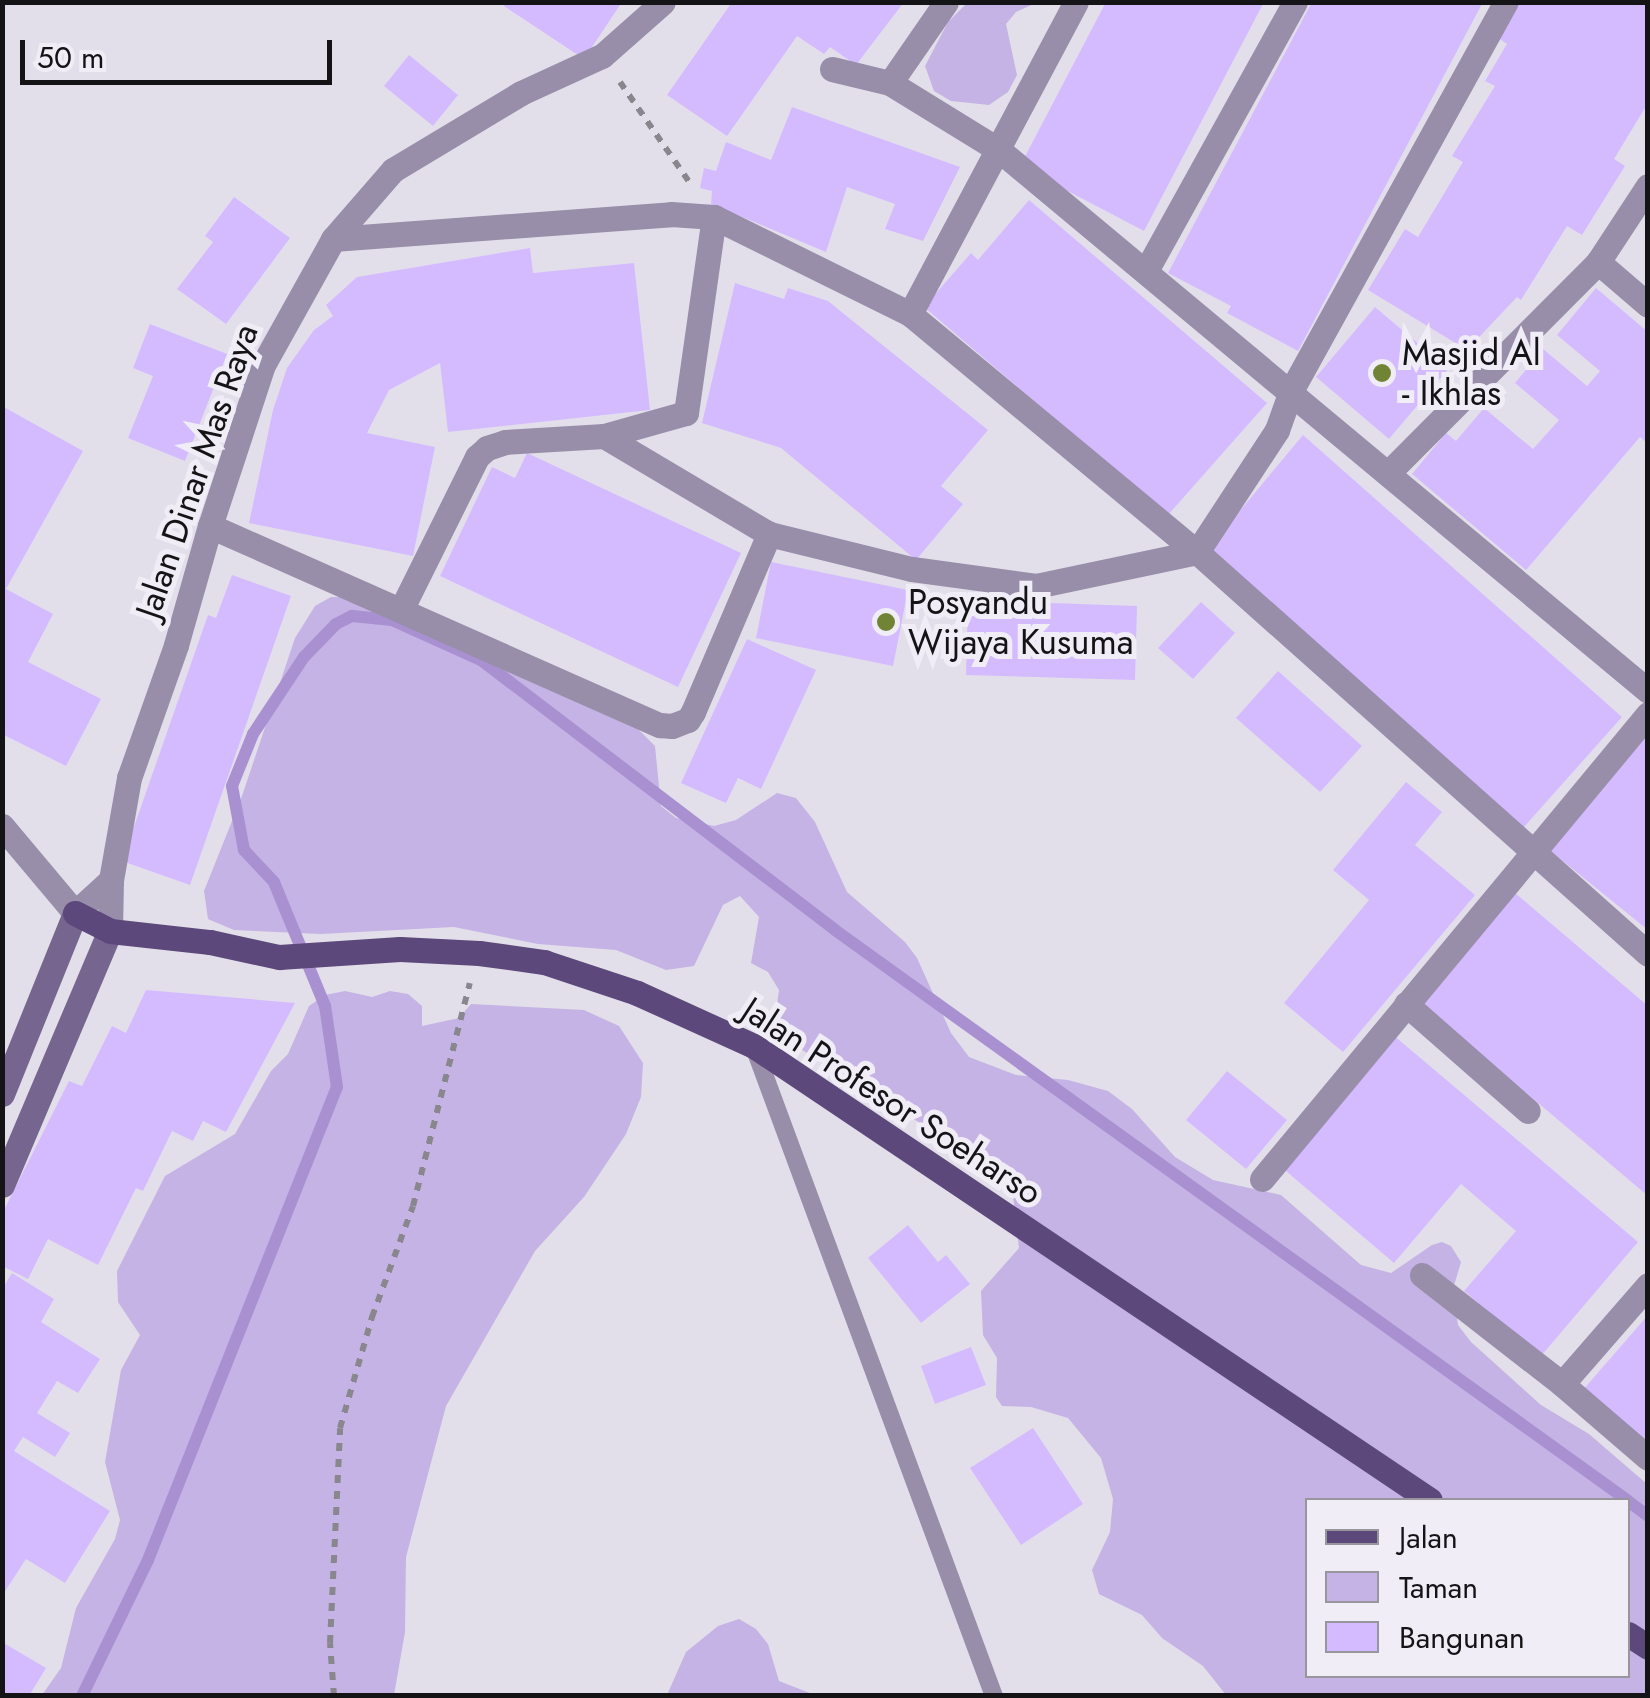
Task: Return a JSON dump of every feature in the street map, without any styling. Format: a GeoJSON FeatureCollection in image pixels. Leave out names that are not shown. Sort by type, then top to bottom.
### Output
{"type":"FeatureCollection","features":[{"type":"Feature","properties":{"kind":"main road","name":"Jalan Profesor Soeharso"},"geometry":{"type":"LineString","coordinates":[[75,913],[110,931],[210,942],[279,957],[400,949],[480,953],[544,962],[638,993],[754,1046],[1427,1498]]}},
{"type":"Feature","properties":{"kind":"main road"},"geometry":{"type":"LineString","coordinates":[[2,1094],[75,913]]}},
{"type":"Feature","properties":{"kind":"main road"},"geometry":{"type":"LineString","coordinates":[[2,1185],[110,931]]}},
{"type":"Feature","properties":{"kind":"street","name":"Jalan Dinar Mas Raya"},"geometry":{"type":"LineString","coordinates":[[110,931],[110,880],[129,778],[176,644],[210,526],[263,365],[333,239],[393,170],[521,93],[602,56],[663,2]]}},
{"type":"Feature","properties":{"kind":"street"},"geometry":{"type":"LineString","coordinates":[[890,83],[946,2]]}},
{"type":"Feature","properties":{"kind":"street"},"geometry":{"type":"LineString","coordinates":[[910,314],[1076,2]]}},
{"type":"Feature","properties":{"kind":"street"},"geometry":{"type":"LineString","coordinates":[[1147,269],[1295,2]]}},
{"type":"Feature","properties":{"kind":"street"},"geometry":{"type":"LineString","coordinates":[[604,436],[770,534],[912,569],[1036,586],[1197,552],[1278,430],[1291,392],[1506,2]]}},
{"type":"Feature","properties":{"kind":"street"},"geometry":{"type":"LineString","coordinates":[[832,68],[890,83],[1000,150],[1648,691]]}},
{"type":"Feature","properties":{"kind":"street"},"geometry":{"type":"LineString","coordinates":[[1388,473],[1598,262],[1648,186]]}},
{"type":"Feature","properties":{"kind":"street"},"geometry":{"type":"LineString","coordinates":[[333,239],[671,214],[714,217],[910,314],[1197,552],[1648,954]]}},
{"type":"Feature","properties":{"kind":"street"},"geometry":{"type":"LineString","coordinates":[[402,608],[477,457],[505,442],[604,436],[681,417],[690,407],[714,217]]}},
{"type":"Feature","properties":{"kind":"street"},"geometry":{"type":"LineString","coordinates":[[1598,262],[1648,305]]}},
{"type":"Feature","properties":{"kind":"street"},"geometry":{"type":"LineString","coordinates":[[210,526],[660,725],[681,724],[693,712],[770,534]]}},
{"type":"Feature","properties":{"kind":"street"},"geometry":{"type":"LineString","coordinates":[[1262,1179],[1531,850],[1648,714]]}},
{"type":"Feature","properties":{"kind":"street"},"geometry":{"type":"LineString","coordinates":[[2,826],[75,913],[110,880]]}},
{"type":"Feature","properties":{"kind":"street"},"geometry":{"type":"LineString","coordinates":[[1406,1004],[1528,1112]]}},
{"type":"Feature","properties":{"kind":"street"},"geometry":{"type":"LineString","coordinates":[[1422,1275],[1562,1384],[1648,1458]]}},
{"type":"Feature","properties":{"kind":"street"},"geometry":{"type":"LineString","coordinates":[[1562,1384],[1648,1285]]}},
{"type":"Feature","properties":{"kind":"lane"},"geometry":{"type":"LineString","coordinates":[[754,1046],[994,1696]]}},
{"type":"Feature","properties":{"kind":"path"},"geometry":{"type":"LineString","coordinates":[[602,56],[714,217]]}},
{"type":"Feature","properties":{"kind":"path"},"geometry":{"type":"LineString","coordinates":[[334,1696],[330,1642],[340,1428],[372,1317],[413,1206],[480,953]]}},
{"type":"Feature","properties":{"kind":"green space"},"geometry":{"type":"Polygon","coordinates":[[[967,3],[1036,3],[1016,12],[1006,24],[1017,75],[1008,92],[989,105],[951,101],[934,91],[925,66],[948,22],[967,3]]]}},
{"type":"Feature","properties":{"kind":"green space"},"geometry":{"type":"Polygon","coordinates":[[[331,597],[340,597],[554,684],[597,711],[635,726],[655,746],[661,806],[676,818],[714,826],[736,820],[777,793],[796,798],[815,822],[847,892],[905,942],[917,958],[951,1033],[969,1057],[1016,1075],[1068,1080],[1108,1091],[1132,1109],[1175,1157],[1213,1180],[1281,1195],[1361,1265],[1391,1273],[1432,1245],[1442,1242],[1451,1246],[1461,1262],[1453,1289],[1458,1325],[1471,1342],[1541,1405],[1589,1434],[1647,1484],[1647,1695],[1226,1695],[1203,1666],[1162,1638],[1142,1615],[1099,1594],[1092,1570],[1110,1532],[1113,1499],[1101,1458],[1068,1418],[1031,1407],[1002,1406],[996,1397],[997,1358],[983,1335],[981,1291],[1019,1248],[1013,1196],[975,1157],[773,1032],[779,990],[768,972],[751,963],[759,917],[740,896],[723,905],[694,966],[666,970],[616,950],[538,944],[454,927],[321,934],[234,930],[208,919],[204,891],[242,796],[295,638],[315,606],[331,597]]]}},
{"type":"Feature","properties":{"kind":"green space"},"geometry":{"type":"Polygon","coordinates":[[[345,991],[372,997],[390,991],[408,994],[422,1006],[422,1026],[459,1018],[471,1004],[584,1010],[619,1026],[643,1063],[641,1097],[626,1134],[584,1197],[535,1251],[446,1406],[406,1557],[405,1632],[394,1695],[42,1695],[61,1668],[76,1608],[115,1539],[120,1520],[105,1462],[121,1370],[140,1335],[118,1302],[117,1271],[165,1176],[235,1134],[271,1071],[288,1054],[309,1006],[325,995],[345,991]]]}},
{"type":"Feature","properties":{"kind":"green space"},"geometry":{"type":"Polygon","coordinates":[[[739,1619],[756,1629],[768,1644],[779,1681],[815,1695],[667,1695],[686,1652],[718,1626],[739,1619]]]}},
{"type":"Feature","properties":{"kind":"building"},"geometry":{"type":"Polygon","coordinates":[[[506,2],[622,2],[584,59],[504,6],[506,2]]]}},
{"type":"Feature","properties":{"kind":"building"},"geometry":{"type":"Polygon","coordinates":[[[732,2],[904,2],[856,65],[830,47],[824,54],[797,36],[727,136],[667,95],[732,2]]]}},
{"type":"Feature","properties":{"kind":"building"},"geometry":{"type":"Polygon","coordinates":[[[1106,2],[1264,2],[1144,231],[1020,166],[1106,2]]]}},
{"type":"Feature","properties":{"kind":"building"},"geometry":{"type":"Polygon","coordinates":[[[1312,2],[1483,2],[1298,351],[1227,313],[1231,306],[1168,273],[1312,2]]]}},
{"type":"Feature","properties":{"kind":"building"},"geometry":{"type":"Polygon","coordinates":[[[1518,2],[1648,2],[1648,103],[1614,159],[1625,166],[1582,235],[1567,226],[1521,300],[1517,297],[1467,350],[1368,290],[1405,229],[1418,237],[1463,162],[1452,156],[1495,86],[1485,81],[1507,44],[1497,37],[1518,2]]]}},
{"type":"Feature","properties":{"kind":"building"},"geometry":{"type":"Polygon","coordinates":[[[409,55],[458,95],[433,126],[384,86],[409,55]]]}},
{"type":"Feature","properties":{"kind":"building"},"geometry":{"type":"Polygon","coordinates":[[[792,107],[960,167],[923,241],[885,229],[895,204],[847,187],[826,252],[711,204],[712,191],[700,188],[704,168],[716,171],[726,142],[771,160],[792,107]]]}},
{"type":"Feature","properties":{"kind":"building"},"geometry":{"type":"Polygon","coordinates":[[[234,197],[290,238],[226,324],[177,289],[213,242],[205,236],[234,197]]]}},
{"type":"Feature","properties":{"kind":"building"},"geometry":{"type":"Polygon","coordinates":[[[1029,200],[1267,403],[1168,515],[924,307],[971,253],[978,260],[1029,200]]]}},
{"type":"Feature","properties":{"kind":"building"},"geometry":{"type":"Polygon","coordinates":[[[530,248],[533,273],[634,263],[650,410],[448,432],[440,363],[389,390],[367,433],[435,447],[413,556],[249,523],[273,410],[287,368],[314,330],[333,316],[326,305],[357,277],[530,248]]]}},
{"type":"Feature","properties":{"kind":"building"},"geometry":{"type":"Polygon","coordinates":[[[735,283],[784,299],[788,288],[828,301],[988,430],[941,486],[963,504],[916,560],[781,448],[702,423],[735,283]]]}},
{"type":"Feature","properties":{"kind":"building"},"geometry":{"type":"Polygon","coordinates":[[[1596,288],[1648,332],[1648,444],[1640,437],[1526,570],[1412,474],[1446,433],[1456,441],[1484,408],[1533,449],[1559,420],[1515,383],[1543,349],[1587,386],[1600,371],[1557,335],[1596,288]]]}},
{"type":"Feature","properties":{"kind":"building","name":"Masjid Al - Ikhlas"},"geometry":{"type":"Polygon","coordinates":[[[1375,307],[1448,369],[1389,439],[1316,377],[1375,307]]]}},
{"type":"Feature","properties":{"kind":"building"},"geometry":{"type":"Polygon","coordinates":[[[150,324],[227,354],[185,461],[128,438],[153,376],[133,368],[150,324]]]}},
{"type":"Feature","properties":{"kind":"building"},"geometry":{"type":"Polygon","coordinates":[[[2,406],[83,451],[6,589],[53,614],[28,662],[101,699],[66,766],[2,734],[2,406]]]}},
{"type":"Feature","properties":{"kind":"building"},"geometry":{"type":"Polygon","coordinates":[[[1303,435],[1622,717],[1523,828],[1208,549],[1303,435]]]}},
{"type":"Feature","properties":{"kind":"building"},"geometry":{"type":"Polygon","coordinates":[[[527,453],[741,553],[678,687],[440,576],[492,467],[515,478],[527,453]]]}},
{"type":"Feature","properties":{"kind":"building"},"geometry":{"type":"Polygon","coordinates":[[[771,562],[908,590],[893,666],[756,638],[771,562]]]}},
{"type":"Feature","properties":{"kind":"building"},"geometry":{"type":"Polygon","coordinates":[[[232,575],[291,596],[190,885],[122,861],[208,615],[216,618],[232,575]]]}},
{"type":"Feature","properties":{"kind":"building"},"geometry":{"type":"Polygon","coordinates":[[[968,600],[1137,606],[1135,680],[966,675],[968,600]]]}},
{"type":"Feature","properties":{"kind":"building"},"geometry":{"type":"Polygon","coordinates":[[[1201,602],[1235,633],[1193,679],[1158,648],[1201,602]]]}},
{"type":"Feature","properties":{"kind":"building"},"geometry":{"type":"Polygon","coordinates":[[[747,639],[816,670],[761,789],[738,778],[726,803],[681,783],[747,639]]]}},
{"type":"Feature","properties":{"kind":"building"},"geometry":{"type":"Polygon","coordinates":[[[1278,671],[1362,746],[1320,792],[1236,718],[1278,671]]]}},
{"type":"Feature","properties":{"kind":"building"},"geometry":{"type":"Polygon","coordinates":[[[1641,735],[1648,741],[1648,930],[1548,849],[1641,735]]]}},
{"type":"Feature","properties":{"kind":"building"},"geometry":{"type":"Polygon","coordinates":[[[1406,782],[1442,812],[1415,845],[1475,895],[1343,1052],[1284,1003],[1369,900],[1333,870],[1406,782]]]}},
{"type":"Feature","properties":{"kind":"building"},"geometry":{"type":"Polygon","coordinates":[[[1514,892],[1648,1006],[1648,1196],[1419,1002],[1514,892]]]}},
{"type":"Feature","properties":{"kind":"building"},"geometry":{"type":"Polygon","coordinates":[[[146,990],[295,1003],[226,1132],[203,1121],[193,1141],[172,1131],[143,1191],[136,1188],[98,1265],[48,1239],[28,1279],[2,1266],[2,1214],[69,1081],[82,1086],[112,1026],[126,1033],[146,990]]]}},
{"type":"Feature","properties":{"kind":"building"},"geometry":{"type":"Polygon","coordinates":[[[1392,1034],[1638,1242],[1541,1356],[1464,1291],[1516,1231],[1461,1184],[1394,1263],[1279,1165],[1392,1034]]]}},
{"type":"Feature","properties":{"kind":"building"},"geometry":{"type":"Polygon","coordinates":[[[1227,1071],[1287,1120],[1246,1169],[1186,1120],[1227,1071]]]}},
{"type":"Feature","properties":{"kind":"building"},"geometry":{"type":"Polygon","coordinates":[[[908,1225],[938,1262],[946,1255],[970,1284],[921,1323],[868,1258],[908,1225]]]}},
{"type":"Feature","properties":{"kind":"building"},"geometry":{"type":"Polygon","coordinates":[[[12,1273],[54,1299],[41,1322],[100,1359],[78,1393],[57,1381],[37,1413],[70,1433],[55,1457],[23,1437],[14,1451],[110,1511],[65,1583],[26,1559],[2,1596],[2,1289],[12,1273]]]}},
{"type":"Feature","properties":{"kind":"building"},"geometry":{"type":"Polygon","coordinates":[[[1648,1315],[1648,1446],[1582,1391],[1648,1315]]]}},
{"type":"Feature","properties":{"kind":"building"},"geometry":{"type":"Polygon","coordinates":[[[971,1347],[986,1385],[935,1404],[921,1366],[971,1347]]]}},
{"type":"Feature","properties":{"kind":"building"},"geometry":{"type":"Polygon","coordinates":[[[1033,1428],[1083,1504],[1021,1545],[970,1468],[1033,1428]]]}},
{"type":"Feature","properties":{"kind":"building"},"geometry":{"type":"Polygon","coordinates":[[[2,1642],[46,1668],[29,1696],[2,1696],[2,1642]]]}},
{"type":"Feature","properties":{"kind":"waterway"},"geometry":{"type":"LineString","coordinates":[[82,1696],[148,1560],[337,1087],[325,1006],[274,882],[244,850],[232,786],[253,734],[304,657],[336,624],[352,616],[392,620],[481,660],[835,930],[1624,1498]]}},
{"type":"Feature","properties":{"kind":"waterway"},"geometry":{"type":"LineString","coordinates":[[1630,1502],[1648,1516]]}},
{"type":"Feature","properties":{"kind":"place","name":"Masjid Al - Ikhlas"},"geometry":{"type":"Point","coordinates":[1382,373]}},
{"type":"Feature","properties":{"kind":"place","name":"Posyandu Wijaya Kusuma"},"geometry":{"type":"Point","coordinates":[886,622]}}]}
